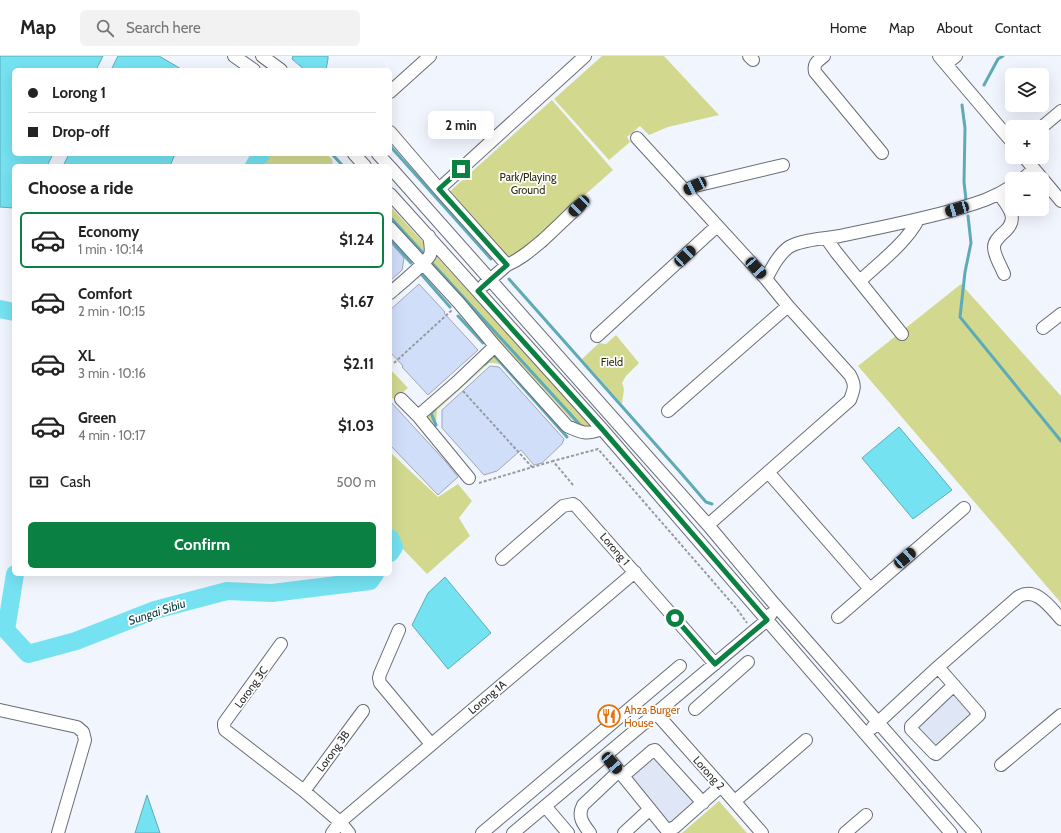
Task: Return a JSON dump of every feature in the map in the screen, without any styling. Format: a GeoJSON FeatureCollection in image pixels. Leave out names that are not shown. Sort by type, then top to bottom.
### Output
{"type":"FeatureCollection","features":[{"type":"Feature","properties":{"kind":"street"},"geometry":{"type":"LineString","coordinates":[[235,56],[251,68]]}},
{"type":"Feature","properties":{"kind":"street"},"geometry":{"type":"LineString","coordinates":[[262,56],[278,68]]}},
{"type":"Feature","properties":{"kind":"street"},"geometry":{"type":"LineString","coordinates":[[392,90],[430,56]]}},
{"type":"Feature","properties":{"kind":"street"},"geometry":{"type":"LineString","coordinates":[[439,189],[586,56]]}},
{"type":"Feature","properties":{"kind":"street"},"geometry":{"type":"LineString","coordinates":[[824,56],[815,63],[815,72],[882,153]]}},
{"type":"Feature","properties":{"kind":"street"},"geometry":{"type":"LineString","coordinates":[[956,56],[943,60],[1005,134]]}},
{"type":"Feature","properties":{"kind":"street"},"geometry":{"type":"LineString","coordinates":[[1049,121],[1061,110]]}},
{"type":"Feature","properties":{"kind":"street"},"geometry":{"type":"LineString","coordinates":[[392,134],[507,265]]}},
{"type":"Feature","properties":{"kind":"street"},"geometry":{"type":"LineString","coordinates":[[637,138],[766,279],[788,306],[850,375],[855,383],[850,400],[708,525]]}},
{"type":"Feature","properties":{"kind":"street"},"geometry":{"type":"LineString","coordinates":[[356,156],[363,164]]}},
{"type":"Feature","properties":{"kind":"street"},"geometry":{"type":"LineString","coordinates":[[380,156],[387,164]]}},
{"type":"Feature","properties":{"kind":"street"},"geometry":{"type":"LineString","coordinates":[[1029,164],[1061,201]]}},
{"type":"Feature","properties":{"kind":"street"},"geometry":{"type":"LineString","coordinates":[[685,191],[695,186],[783,165]]}},
{"type":"Feature","properties":{"kind":"street"},"geometry":{"type":"LineString","coordinates":[[392,169],[708,525],[770,599],[975,833]]}},
{"type":"Feature","properties":{"kind":"street"},"geometry":{"type":"LineString","coordinates":[[766,279],[780,256],[790,247],[800,242],[918,220],[984,201],[1005,190]]}},
{"type":"Feature","properties":{"kind":"street"},"geometry":{"type":"LineString","coordinates":[[999,194],[1010,209],[1012,219],[1011,224],[998,237],[994,246],[1004,274]]}},
{"type":"Feature","properties":{"kind":"street"},"geometry":{"type":"LineString","coordinates":[[392,196],[602,429],[951,833]]}},
{"type":"Feature","properties":{"kind":"street"},"geometry":{"type":"LineString","coordinates":[[478,291],[507,265],[517,261],[525,255],[579,206]]}},
{"type":"Feature","properties":{"kind":"street"},"geometry":{"type":"LineString","coordinates":[[860,281],[903,241],[918,220]]}},
{"type":"Feature","properties":{"kind":"street"},"geometry":{"type":"LineString","coordinates":[[597,336],[718,226]]}},
{"type":"Feature","properties":{"kind":"street"},"geometry":{"type":"LineString","coordinates":[[392,230],[459,303],[567,426],[582,433],[594,432],[602,429]]}},
{"type":"Feature","properties":{"kind":"street"},"geometry":{"type":"LineString","coordinates":[[392,291],[430,256],[431,250],[428,236]]}},
{"type":"Feature","properties":{"kind":"street"},"geometry":{"type":"LineString","coordinates":[[826,238],[902,334]]}},
{"type":"Feature","properties":{"kind":"street"},"geometry":{"type":"LineString","coordinates":[[668,411],[788,306]]}},
{"type":"Feature","properties":{"kind":"street"},"geometry":{"type":"LineString","coordinates":[[1044,328],[1061,314]]}},
{"type":"Feature","properties":{"kind":"street"},"geometry":{"type":"LineString","coordinates":[[418,416],[496,346]]}},
{"type":"Feature","properties":{"kind":"street"},"geometry":{"type":"LineString","coordinates":[[401,399],[418,416],[472,481]]}},
{"type":"Feature","properties":{"kind":"street"},"geometry":{"type":"LineString","coordinates":[[768,472],[870,589]]}},
{"type":"Feature","properties":{"kind":"street","name":"Lorong 1"},"geometry":{"type":"LineString","coordinates":[[502,559],[563,506],[573,504],[635,572],[715,664]]}},
{"type":"Feature","properties":{"kind":"street"},"geometry":{"type":"LineString","coordinates":[[838,616],[964,508]]}},
{"type":"Feature","properties":{"kind":"street","name":"Lorong 1A"},"geometry":{"type":"LineString","coordinates":[[332,833],[340,822],[635,572]]}},
{"type":"Feature","properties":{"kind":"street"},"geometry":{"type":"LineString","coordinates":[[866,734],[938,667],[1018,597],[1029,594],[1041,597],[1061,619]]}},
{"type":"Feature","properties":{"kind":"street"},"geometry":{"type":"LineString","coordinates":[[513,833],[767,620],[772,613],[770,599]]}},
{"type":"Feature","properties":{"kind":"street"},"geometry":{"type":"LineString","coordinates":[[399,630],[380,674],[380,683],[431,744]]}},
{"type":"Feature","properties":{"kind":"street","name":"Lorong 3C"},"geometry":{"type":"LineString","coordinates":[[281,644],[224,723],[224,726],[225,730],[304,791]]}},
{"type":"Feature","properties":{"kind":"street"},"geometry":{"type":"LineString","coordinates":[[695,709],[748,662]]}},
{"type":"Feature","properties":{"kind":"street"},"geometry":{"type":"LineString","coordinates":[[482,833],[680,666]]}},
{"type":"Feature","properties":{"kind":"street"},"geometry":{"type":"LineString","coordinates":[[938,667],[979,713],[979,715],[936,754],[911,729],[911,726],[954,685]]}},
{"type":"Feature","properties":{"kind":"street"},"geometry":{"type":"LineString","coordinates":[[696,680],[709,696]]}},
{"type":"Feature","properties":{"kind":"street"},"geometry":{"type":"LineString","coordinates":[[0,710],[77,727],[83,732],[86,740],[58,833]]}},
{"type":"Feature","properties":{"kind":"street","name":"Lorong 3B"},"geometry":{"type":"LineString","coordinates":[[304,791],[363,711]]}},
{"type":"Feature","properties":{"kind":"street","name":"Lorong 2"},"geometry":{"type":"LineString","coordinates":[[656,713],[762,833]]}},
{"type":"Feature","properties":{"kind":"street"},"geometry":{"type":"LineString","coordinates":[[1001,766],[1061,715]]}},
{"type":"Feature","properties":{"kind":"street"},"geometry":{"type":"LineString","coordinates":[[604,731],[617,746]]}},
{"type":"Feature","properties":{"kind":"street"},"geometry":{"type":"LineString","coordinates":[[735,801],[806,740]]}},
{"type":"Feature","properties":{"kind":"street"},"geometry":{"type":"LineString","coordinates":[[590,833],[583,825],[580,815],[580,810],[583,805],[621,773],[655,750],[703,803]]}},
{"type":"Feature","properties":{"kind":"street"},"geometry":{"type":"LineString","coordinates":[[606,755],[650,809],[664,831],[675,827],[721,786]]}},
{"type":"Feature","properties":{"kind":"street"},"geometry":{"type":"LineString","coordinates":[[304,791],[340,822],[349,833]]}},
{"type":"Feature","properties":{"kind":"street"},"geometry":{"type":"LineString","coordinates":[[545,806],[568,833]]}},
{"type":"Feature","properties":{"kind":"street"},"geometry":{"type":"LineString","coordinates":[[624,833],[650,809]]}},
{"type":"Feature","properties":{"kind":"street"},"geometry":{"type":"LineString","coordinates":[[845,833],[866,815]]}},
{"type":"Feature","properties":{"kind":"path"},"geometry":{"type":"LineString","coordinates":[[394,363],[459,303]]}},
{"type":"Feature","properties":{"kind":"path"},"geometry":{"type":"LineString","coordinates":[[456,383],[532,467]]}},
{"type":"Feature","properties":{"kind":"path"},"geometry":{"type":"LineString","coordinates":[[472,481],[532,467],[598,449],[737,609],[748,625]]}},
{"type":"Feature","properties":{"kind":"path"},"geometry":{"type":"LineString","coordinates":[[553,461],[573,485]]}},
{"type":"Feature","properties":{"kind":"shaded area"},"geometry":{"type":"Polygon","coordinates":[[[955,687],[978,714],[935,752],[917,732],[919,720],[955,687]]]}},
{"type":"Feature","properties":{"kind":"shaded area"},"geometry":{"type":"Polygon","coordinates":[[[656,754],[700,806],[675,828],[631,777],[656,754]]]}},
{"type":"Feature","properties":{"kind":"green space"},"geometry":{"type":"Polygon","coordinates":[[[602,56],[664,56],[719,115],[668,127],[649,135],[640,126],[627,137],[630,142],[609,160],[554,99],[602,56]]]}},
{"type":"Feature","properties":{"kind":"green space","name":"Park/Playing Ground"},"geometry":{"type":"Polygon","coordinates":[[[552,100],[613,170],[509,262],[448,193],[552,100]]]}},
{"type":"Feature","properties":{"kind":"green space"},"geometry":{"type":"Polygon","coordinates":[[[265,156],[328,156],[332,159],[333,164],[261,164],[265,156]]]}},
{"type":"Feature","properties":{"kind":"green space"},"geometry":{"type":"Polygon","coordinates":[[[392,208],[594,428],[584,433],[392,223],[392,208]]]}},
{"type":"Feature","properties":{"kind":"green space"},"geometry":{"type":"Polygon","coordinates":[[[961,284],[1061,396],[1061,603],[858,366],[961,284]]]}},
{"type":"Feature","properties":{"kind":"green space","name":"Field"},"geometry":{"type":"Polygon","coordinates":[[[616,335],[639,363],[626,376],[622,383],[624,389],[622,404],[582,359],[599,343],[606,344],[616,335]]]}},
{"type":"Feature","properties":{"kind":"green space"},"geometry":{"type":"Polygon","coordinates":[[[494,357],[502,363],[489,363],[437,410],[436,422],[434,424],[427,417],[490,358],[494,357]]]}},
{"type":"Feature","properties":{"kind":"green space"},"geometry":{"type":"Polygon","coordinates":[[[392,371],[408,388],[396,398],[392,399],[392,371]]]}},
{"type":"Feature","properties":{"kind":"green space"},"geometry":{"type":"Polygon","coordinates":[[[392,454],[438,497],[458,484],[472,501],[459,518],[470,536],[427,574],[400,546],[392,532],[392,454]]]}},
{"type":"Feature","properties":{"kind":"green space"},"geometry":{"type":"Polygon","coordinates":[[[719,801],[747,833],[682,833],[719,801]]]}},
{"type":"Feature","properties":{"kind":"water"},"geometry":{"type":"Polygon","coordinates":[[[0,56],[103,56],[97,68],[12,68],[12,156],[52,156],[48,164],[12,164],[12,208],[0,207],[0,56]]]}},
{"type":"Feature","properties":{"kind":"water"},"geometry":{"type":"Polygon","coordinates":[[[118,56],[159,56],[180,68],[112,68],[118,56]]]}},
{"type":"Feature","properties":{"kind":"water"},"geometry":{"type":"Polygon","coordinates":[[[293,56],[328,56],[326,68],[303,68],[292,59],[293,56]]]}},
{"type":"Feature","properties":{"kind":"water"},"geometry":{"type":"Polygon","coordinates":[[[68,156],[174,156],[171,164],[64,164],[68,156]]]}},
{"type":"Feature","properties":{"kind":"water"},"geometry":{"type":"Polygon","coordinates":[[[899,427],[952,490],[913,519],[862,458],[899,427]]]}},
{"type":"Feature","properties":{"kind":"water"},"geometry":{"type":"Polygon","coordinates":[[[445,577],[491,633],[448,669],[412,625],[428,593],[445,577]]]}},
{"type":"Feature","properties":{"kind":"water"},"geometry":{"type":"Polygon","coordinates":[[[147,795],[160,833],[135,833],[147,795]]]}},
{"type":"Feature","properties":{"kind":"building"},"geometry":{"type":"Polygon","coordinates":[[[392,244],[404,258],[402,270],[392,279],[392,244]]]}},
{"type":"Feature","properties":{"kind":"building"},"geometry":{"type":"Polygon","coordinates":[[[419,284],[478,350],[428,395],[392,354],[392,308],[419,284]]]}},
{"type":"Feature","properties":{"kind":"building"},"geometry":{"type":"Polygon","coordinates":[[[490,366],[499,367],[564,439],[562,444],[542,463],[534,465],[521,450],[497,471],[484,475],[442,428],[442,410],[490,366]]]}},
{"type":"Feature","properties":{"kind":"building"},"geometry":{"type":"Polygon","coordinates":[[[392,403],[458,477],[438,495],[392,447],[392,403]]]}},
{"type":"Feature","properties":{"kind":"waterway"},"geometry":{"type":"LineString","coordinates":[[984,85],[998,59],[1003,56]]}},
{"type":"Feature","properties":{"kind":"waterway"},"geometry":{"type":"LineString","coordinates":[[962,105],[965,128],[964,182],[966,200]]}},
{"type":"Feature","properties":{"kind":"waterway"},"geometry":{"type":"LineString","coordinates":[[392,148],[491,259]]}},
{"type":"Feature","properties":{"kind":"waterway","name":"Sungai Sibiu"},"geometry":{"type":"LineString","coordinates":[[255,164],[260,156]]}},
{"type":"Feature","properties":{"kind":"waterway"},"geometry":{"type":"LineString","coordinates":[[334,156],[341,164]]}},
{"type":"Feature","properties":{"kind":"waterway"},"geometry":{"type":"LineString","coordinates":[[968,216],[971,243],[965,272],[960,317],[1061,441]]}},
{"type":"Feature","properties":{"kind":"waterway"},"geometry":{"type":"LineString","coordinates":[[392,219],[423,253]]}},
{"type":"Feature","properties":{"kind":"waterway"},"geometry":{"type":"LineString","coordinates":[[392,242],[411,263]]}},
{"type":"Feature","properties":{"kind":"waterway"},"geometry":{"type":"LineString","coordinates":[[432,263],[583,428]]}},
{"type":"Feature","properties":{"kind":"waterway"},"geometry":{"type":"LineString","coordinates":[[422,275],[450,307]]}},
{"type":"Feature","properties":{"kind":"waterway"},"geometry":{"type":"LineString","coordinates":[[509,279],[706,502],[712,504]]}},
{"type":"Feature","properties":{"kind":"waterway","name":"Sungai Sibiu"},"geometry":{"type":"LineString","coordinates":[[0,309],[12,312]]}},
{"type":"Feature","properties":{"kind":"waterway"},"geometry":{"type":"LineString","coordinates":[[458,316],[483,343]]}},
{"type":"Feature","properties":{"kind":"waterway"},"geometry":{"type":"LineString","coordinates":[[485,364],[494,355],[567,437]]}},
{"type":"Feature","properties":{"kind":"waterway"},"geometry":{"type":"LineString","coordinates":[[435,409],[431,413],[436,425]]}},
{"type":"Feature","properties":{"kind":"waterway","name":"Sungai Sibiu"},"geometry":{"type":"LineString","coordinates":[[392,542],[394,547],[392,550]]}},
{"type":"Feature","properties":{"kind":"waterway","name":"Sungai Sibiu"},"geometry":{"type":"LineString","coordinates":[[15,576],[6,630],[28,654],[76,641],[155,610],[227,591],[272,593],[370,581],[374,576]]}},
{"type":"Feature","properties":{"kind":"place","name":"Ahza Burger House"},"geometry":{"type":"Point","coordinates":[609,716]}},
{"type":"Feature","properties":{"kind":"route"},"geometry":{"type":"LineString","coordinates":[[461,169],[439,189],[507,265],[478,291],[602,429],[767,620],[715,664],[675,618]]}}]}
